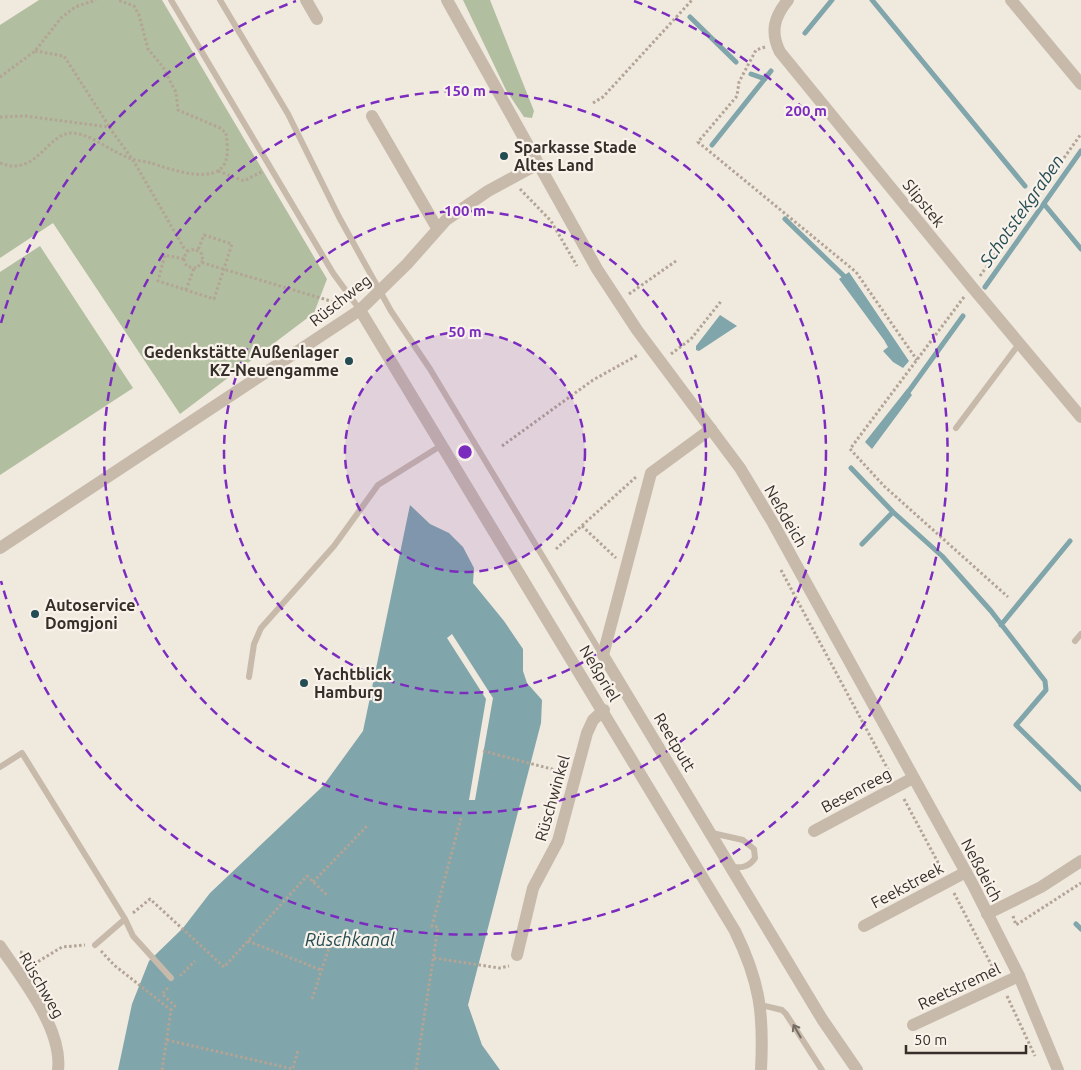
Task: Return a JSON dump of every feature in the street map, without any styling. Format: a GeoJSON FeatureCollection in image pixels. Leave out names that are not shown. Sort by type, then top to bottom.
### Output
{"type":"FeatureCollection","features":[{"type":"Feature","properties":{"kind":"street"},"geometry":{"type":"LineString","coordinates":[[306,0],[317,19]]}},
{"type":"Feature","properties":{"kind":"street","name":"Neßdeich"},"geometry":{"type":"LineString","coordinates":[[447,0],[597,269],[645,351],[711,429],[740,468],[773,523],[966,872],[1018,976],[1058,1070]]}},
{"type":"Feature","properties":{"kind":"street"},"geometry":{"type":"LineString","coordinates":[[776,43],[774,25],[776,17],[788,0]]}},
{"type":"Feature","properties":{"kind":"street"},"geometry":{"type":"LineString","coordinates":[[1011,0],[1081,84]]}},
{"type":"Feature","properties":{"kind":"street","name":"Slipstek"},"geometry":{"type":"LineString","coordinates":[[776,43],[789,63],[1081,417]]}},
{"type":"Feature","properties":{"kind":"street"},"geometry":{"type":"LineString","coordinates":[[372,116],[437,228]]}},
{"type":"Feature","properties":{"kind":"street","name":"Rüschweg"},"geometry":{"type":"LineString","coordinates":[[0,548],[360,310],[381,291],[437,228],[469,203],[538,164]]}},
{"type":"Feature","properties":{"kind":"street","name":"Neßpriel"},"geometry":{"type":"LineString","coordinates":[[360,310],[604,710],[735,931],[753,968],[761,1005],[761,1070]]}},
{"type":"Feature","properties":{"kind":"street"},"geometry":{"type":"LineString","coordinates":[[603,655],[651,473],[711,429]]}},
{"type":"Feature","properties":{"kind":"street","name":"Reetputt"},"geometry":{"type":"LineString","coordinates":[[603,655],[822,1019],[857,1070]]}},
{"type":"Feature","properties":{"kind":"street","name":"Rüschwinkel"},"geometry":{"type":"LineString","coordinates":[[517,955],[533,888],[540,871],[552,856],[558,841],[587,732],[593,720],[604,710]]}},
{"type":"Feature","properties":{"kind":"street","name":"Besenreeg"},"geometry":{"type":"LineString","coordinates":[[814,831],[914,778]]}},
{"type":"Feature","properties":{"kind":"street"},"geometry":{"type":"LineString","coordinates":[[987,914],[1041,887],[1081,862]]}},
{"type":"Feature","properties":{"kind":"street","name":"Feekstreek"},"geometry":{"type":"LineString","coordinates":[[864,926],[966,872]]}},
{"type":"Feature","properties":{"kind":"street","name":"Rüschweg"},"geometry":{"type":"LineString","coordinates":[[1,948],[46,1017],[60,1056],[58,1070]]}},
{"type":"Feature","properties":{"kind":"street","name":"Reetstremel"},"geometry":{"type":"LineString","coordinates":[[913,1025],[1018,976]]}},
{"type":"Feature","properties":{"kind":"lane"},"geometry":{"type":"LineString","coordinates":[[170,0],[333,273],[360,310]]}},
{"type":"Feature","properties":{"kind":"lane"},"geometry":{"type":"LineString","coordinates":[[220,0],[288,114],[339,217],[391,311],[430,370],[603,655]]}},
{"type":"Feature","properties":{"kind":"lane"},"geometry":{"type":"LineString","coordinates":[[956,428],[1019,344]]}},
{"type":"Feature","properties":{"kind":"lane"},"geometry":{"type":"LineString","coordinates":[[249,677],[254,644],[261,628],[334,546],[378,485],[442,445]]}},
{"type":"Feature","properties":{"kind":"lane"},"geometry":{"type":"LineString","coordinates":[[1075,641],[1081,634]]}},
{"type":"Feature","properties":{"kind":"lane"},"geometry":{"type":"LineString","coordinates":[[0,767],[22,753],[125,919],[133,936],[171,978]]}},
{"type":"Feature","properties":{"kind":"lane"},"geometry":{"type":"LineString","coordinates":[[710,832],[743,840],[752,845],[755,853],[753,861],[742,867],[731,866]]}},
{"type":"Feature","properties":{"kind":"lane"},"geometry":{"type":"LineString","coordinates":[[95,944],[125,919]]}},
{"type":"Feature","properties":{"kind":"lane"},"geometry":{"type":"LineString","coordinates":[[761,1005],[782,1010],[786,1014],[822,1070]]}},
{"type":"Feature","properties":{"kind":"path"},"geometry":{"type":"LineString","coordinates":[[0,77],[35,51],[61,18],[75,7],[96,0]]}},
{"type":"Feature","properties":{"kind":"path"},"geometry":{"type":"LineString","coordinates":[[0,163],[15,166],[29,162],[60,137],[71,133],[83,135],[133,160],[151,163],[170,171],[208,174],[218,171],[225,164],[228,150],[226,133],[220,128],[178,110],[176,92],[148,50],[139,15],[134,6],[118,0]]}},
{"type":"Feature","properties":{"kind":"path"},"geometry":{"type":"LineString","coordinates":[[593,104],[604,97],[692,0]]}},
{"type":"Feature","properties":{"kind":"path"},"geometry":{"type":"LineString","coordinates":[[776,43],[756,50],[739,82],[737,96],[698,142],[856,272],[917,360]]}},
{"type":"Feature","properties":{"kind":"path"},"geometry":{"type":"LineString","coordinates":[[35,51],[64,56],[109,127],[133,160],[184,248],[188,251],[198,250]]}},
{"type":"Feature","properties":{"kind":"path"},"geometry":{"type":"LineString","coordinates":[[0,116],[35,117],[109,127]]}},
{"type":"Feature","properties":{"kind":"path"},"geometry":{"type":"LineString","coordinates":[[1008,597],[884,486],[850,449],[972,287],[1081,134]]}},
{"type":"Feature","properties":{"kind":"path"},"geometry":{"type":"LineString","coordinates":[[218,171],[244,182],[271,167]]}},
{"type":"Feature","properties":{"kind":"path"},"geometry":{"type":"LineString","coordinates":[[514,178],[522,193],[556,229],[580,270]]}},
{"type":"Feature","properties":{"kind":"path"},"geometry":{"type":"LineString","coordinates":[[184,259],[165,256],[158,281],[214,299],[232,244],[204,235],[198,250]]}},
{"type":"Feature","properties":{"kind":"path"},"geometry":{"type":"LineString","coordinates":[[198,250],[202,254],[203,263],[224,271],[360,310]]}},
{"type":"Feature","properties":{"kind":"path"},"geometry":{"type":"LineString","coordinates":[[188,251],[184,259],[186,265],[194,268],[201,265],[203,261]]}},
{"type":"Feature","properties":{"kind":"path"},"geometry":{"type":"LineString","coordinates":[[637,289],[676,262]]}},
{"type":"Feature","properties":{"kind":"path"},"geometry":{"type":"LineString","coordinates":[[186,290],[194,268]]}},
{"type":"Feature","properties":{"kind":"path"},"geometry":{"type":"LineString","coordinates":[[677,350],[691,339],[722,300]]}},
{"type":"Feature","properties":{"kind":"path"},"geometry":{"type":"LineString","coordinates":[[634,346],[645,351]]}},
{"type":"Feature","properties":{"kind":"path"},"geometry":{"type":"LineString","coordinates":[[644,360],[645,351]]}},
{"type":"Feature","properties":{"kind":"path"},"geometry":{"type":"LineString","coordinates":[[502,446],[593,380],[645,351]]}},
{"type":"Feature","properties":{"kind":"path"},"geometry":{"type":"LineString","coordinates":[[556,549],[633,478],[651,473]]}},
{"type":"Feature","properties":{"kind":"path"},"geometry":{"type":"LineString","coordinates":[[582,526],[626,568]]}},
{"type":"Feature","properties":{"kind":"path"},"geometry":{"type":"LineString","coordinates":[[778,565],[948,882],[1001,984],[1038,1062]]}},
{"type":"Feature","properties":{"kind":"path"},"geometry":{"type":"LineString","coordinates":[[483,751],[556,770]]}},
{"type":"Feature","properties":{"kind":"path"},"geometry":{"type":"LineString","coordinates":[[416,1070],[438,927],[432,926],[461,818]]}},
{"type":"Feature","properties":{"kind":"path"},"geometry":{"type":"LineString","coordinates":[[313,882],[367,826]]}},
{"type":"Feature","properties":{"kind":"path"},"geometry":{"type":"LineString","coordinates":[[125,919],[150,900],[224,967],[307,876],[327,896]]}},
{"type":"Feature","properties":{"kind":"path"},"geometry":{"type":"LineString","coordinates":[[1009,904],[1016,925],[1081,882]]}},
{"type":"Feature","properties":{"kind":"path"},"geometry":{"type":"LineString","coordinates":[[312,999],[333,936]]}},
{"type":"Feature","properties":{"kind":"path"},"geometry":{"type":"LineString","coordinates":[[248,941],[322,970]]}},
{"type":"Feature","properties":{"kind":"path"},"geometry":{"type":"LineString","coordinates":[[1,948],[27,953],[34,964],[62,947],[95,944],[114,965],[171,1010],[162,1070]]}},
{"type":"Feature","properties":{"kind":"path"},"geometry":{"type":"LineString","coordinates":[[434,958],[498,968]]}},
{"type":"Feature","properties":{"kind":"path"},"geometry":{"type":"LineString","coordinates":[[167,1040],[293,1069],[298,1050]]}},
{"type":"Feature","properties":{"kind":"green space"},"geometry":{"type":"Polygon","coordinates":[[[39,0],[162,0],[327,279],[314,313],[180,414],[53,223],[0,258],[0,25],[39,0]]]}},
{"type":"Feature","properties":{"kind":"green space"},"geometry":{"type":"Polygon","coordinates":[[[463,0],[490,0],[534,111],[532,118],[524,117],[506,90],[463,0]]]}},
{"type":"Feature","properties":{"kind":"green space"},"geometry":{"type":"Polygon","coordinates":[[[40,246],[133,388],[0,475],[0,272],[40,246]]]}},
{"type":"Feature","properties":{"kind":"water"},"geometry":{"type":"Polygon","coordinates":[[[849,272],[909,361],[903,368],[893,362],[883,351],[888,347],[884,340],[839,279],[849,272]]]}},
{"type":"Feature","properties":{"kind":"water"},"geometry":{"type":"Polygon","coordinates":[[[720,315],[737,326],[699,351],[696,350],[696,346],[720,315]]]}},
{"type":"Feature","properties":{"kind":"water"},"geometry":{"type":"Polygon","coordinates":[[[907,389],[912,395],[872,449],[865,442],[907,389]]]}},
{"type":"Feature","properties":{"kind":"water","name":"Rüschkanal"},"geometry":{"type":"Polygon","coordinates":[[[410,505],[430,524],[449,533],[463,547],[474,568],[473,583],[504,621],[523,649],[523,671],[527,683],[542,700],[541,723],[468,1005],[482,1045],[500,1070],[118,1070],[132,1004],[149,961],[183,928],[210,893],[323,786],[363,731],[410,505]]]}},
{"type":"Feature","properties":{"kind":"pier"},"geometry":{"type":"Polygon","coordinates":[[[452,634],[493,698],[475,800],[469,800],[486,699],[447,638],[452,634]]]}},
{"type":"Feature","properties":{"kind":"waterway"},"geometry":{"type":"LineString","coordinates":[[805,33],[832,0]]}},
{"type":"Feature","properties":{"kind":"waterway"},"geometry":{"type":"LineString","coordinates":[[872,0],[1025,186]]}},
{"type":"Feature","properties":{"kind":"waterway"},"geometry":{"type":"LineString","coordinates":[[690,17],[736,62]]}},
{"type":"Feature","properties":{"kind":"waterway"},"geometry":{"type":"LineString","coordinates":[[712,145],[771,71]]}},
{"type":"Feature","properties":{"kind":"waterway"},"geometry":{"type":"LineString","coordinates":[[751,74],[765,79]]}},
{"type":"Feature","properties":{"kind":"waterway","name":"Schotstekgraben"},"geometry":{"type":"LineString","coordinates":[[985,287],[1081,151]]}},
{"type":"Feature","properties":{"kind":"waterway"},"geometry":{"type":"LineString","coordinates":[[1044,204],[1081,249]]}},
{"type":"Feature","properties":{"kind":"waterway"},"geometry":{"type":"LineString","coordinates":[[785,219],[848,280]]}},
{"type":"Feature","properties":{"kind":"waterway","name":"Schotstekgraben"},"geometry":{"type":"LineString","coordinates":[[906,395],[963,316]]}},
{"type":"Feature","properties":{"kind":"waterway"},"geometry":{"type":"LineString","coordinates":[[851,468],[893,512],[942,556],[991,611],[1045,681],[1046,690],[1016,725],[1081,789]]}},
{"type":"Feature","properties":{"kind":"waterway"},"geometry":{"type":"LineString","coordinates":[[862,544],[893,512]]}},
{"type":"Feature","properties":{"kind":"waterway"},"geometry":{"type":"LineString","coordinates":[[1001,625],[1070,541]]}},
{"type":"Feature","properties":{"kind":"waterway"},"geometry":{"type":"LineString","coordinates":[[1076,924],[1081,929]]}},
{"type":"Feature","properties":{"kind":"place","name":"Sparkasse Stade Altes Land"},"geometry":{"type":"Point","coordinates":[504,156]}},
{"type":"Feature","properties":{"kind":"place","name":"Gedenkstätte Außenlager KZ-Neuengamme"},"geometry":{"type":"Point","coordinates":[349,361]}},
{"type":"Feature","properties":{"kind":"place","name":"Autoservice Domgjoni"},"geometry":{"type":"Point","coordinates":[35,614]}},
{"type":"Feature","properties":{"kind":"place","name":"Yachtblick Hamburg"},"geometry":{"type":"Point","coordinates":[304,683]}}]}
